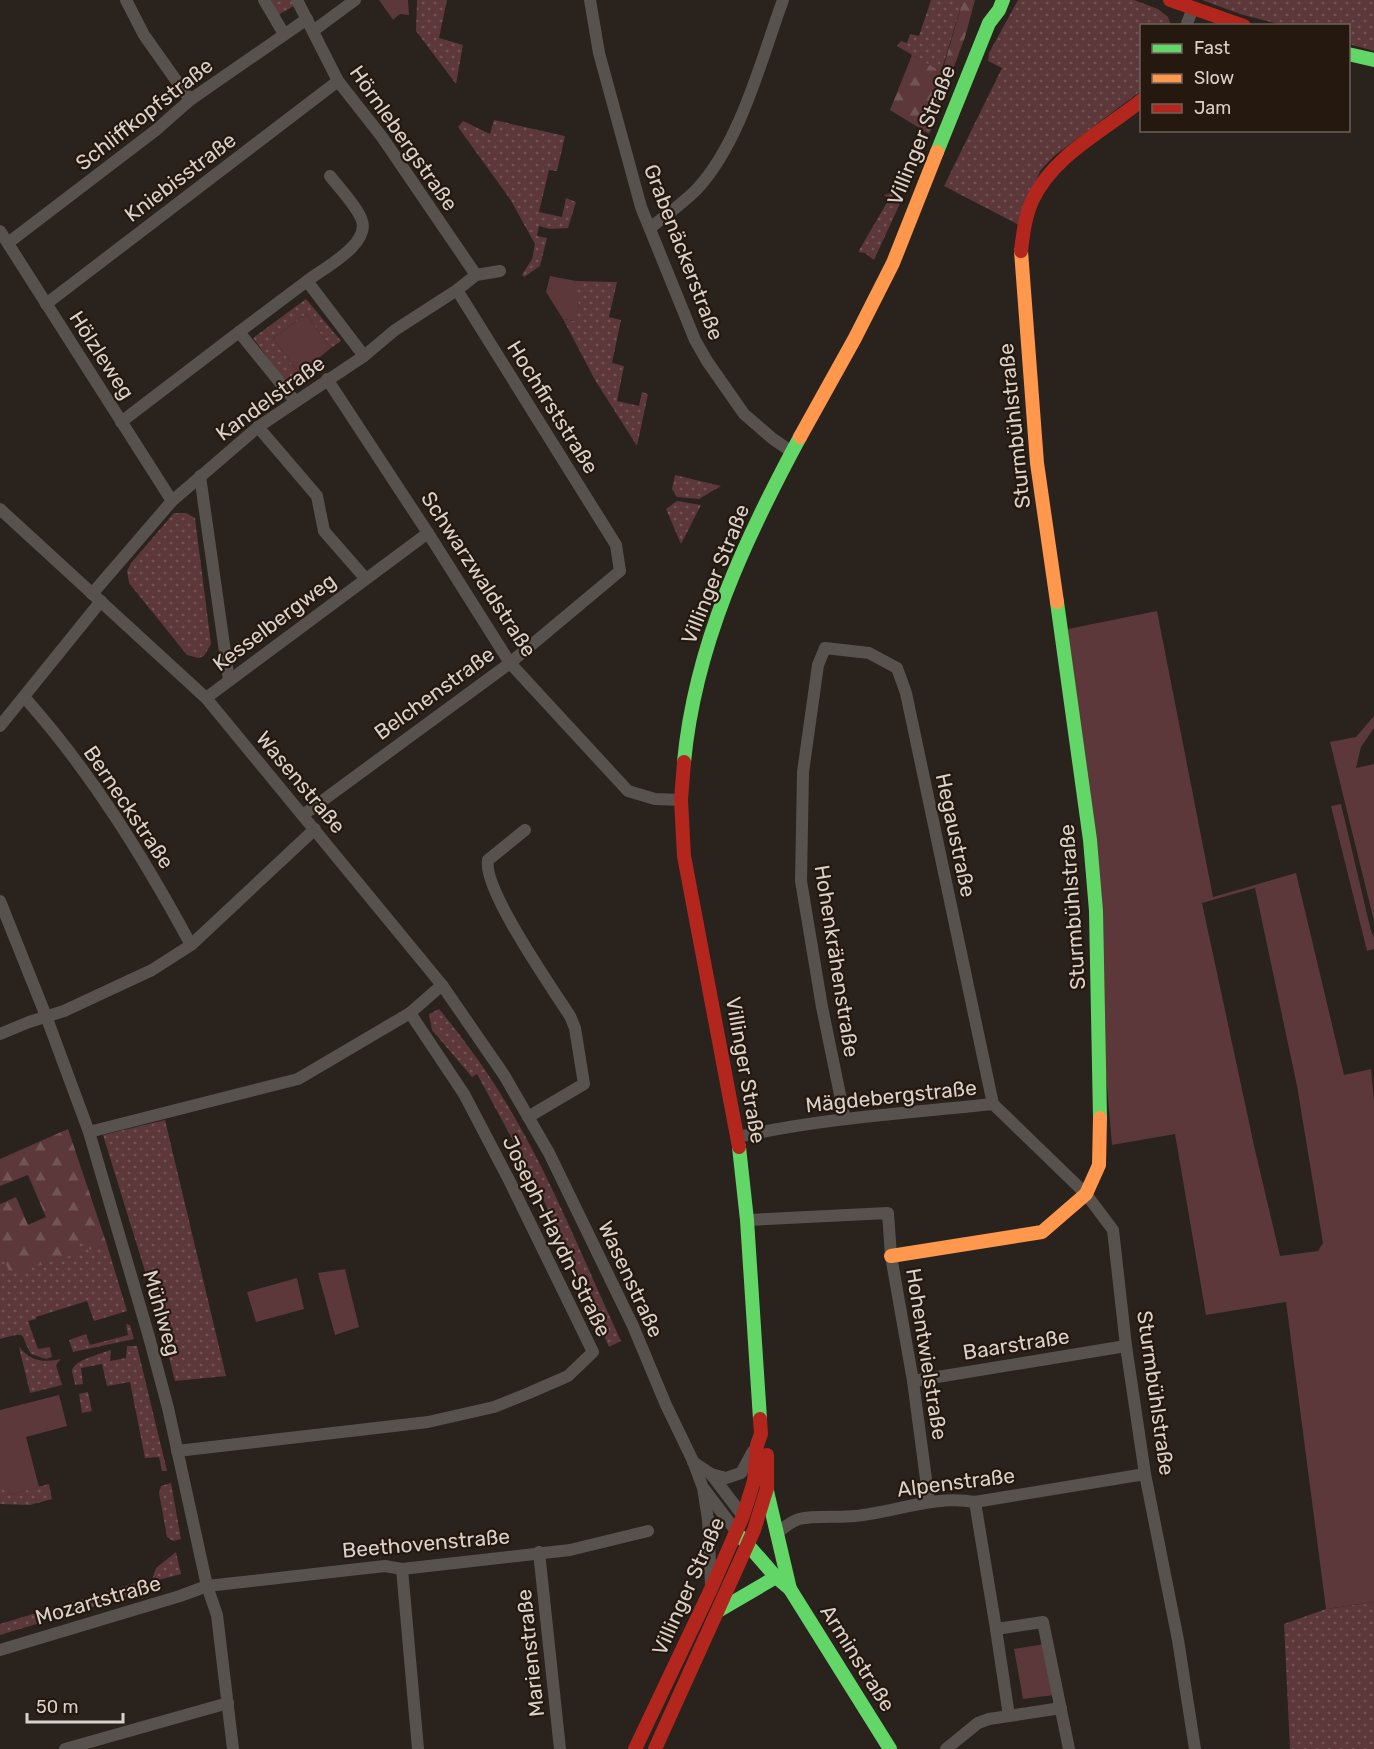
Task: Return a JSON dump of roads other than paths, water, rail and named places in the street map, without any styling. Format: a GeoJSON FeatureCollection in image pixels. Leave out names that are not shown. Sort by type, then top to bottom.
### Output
{"type":"FeatureCollection","features":[{"type":"Feature","properties":{"kind":"main road","name":"Villinger Straße"},"geometry":{"type":"LineString","coordinates":[[635,1749],[743,1516],[754,1481],[759,1440],[747,1220],[738,1137],[684,856],[681,800],[688,723],[704,654],[729,582],[792,452],[855,338],[893,263],[988,23],[991,0]]}},
{"type":"Feature","properties":{"kind":"main road","name":"Villinger Straße"},"geometry":{"type":"LineString","coordinates":[[988,23],[999,10],[1003,0]]}},
{"type":"Feature","properties":{"kind":"main road"},"geometry":{"type":"LineString","coordinates":[[1170,0],[1238,24]]}},
{"type":"Feature","properties":{"kind":"main road"},"geometry":{"type":"LineString","coordinates":[[1350,54],[1374,60]]}},
{"type":"Feature","properties":{"kind":"main road","name":"Sturmbühlstraße"},"geometry":{"type":"LineString","coordinates":[[1086,1194],[1099,1165],[1101,1099],[1096,911],[1090,840],[1037,463],[1020,258],[1024,226],[1034,195],[1040,186],[1063,158],[1140,101]]}},
{"type":"Feature","properties":{"kind":"main road"},"geometry":{"type":"LineString","coordinates":[[891,1257],[1042,1232],[1086,1194]]}},
{"type":"Feature","properties":{"kind":"main road","name":"Villinger Straße"},"geometry":{"type":"LineString","coordinates":[[655,1749],[754,1530],[767,1488],[766,1444],[759,1440]]}},
{"type":"Feature","properties":{"kind":"main road","name":"Arminstraße"},"geometry":{"type":"LineString","coordinates":[[767,1488],[790,1589]]}},
{"type":"Feature","properties":{"kind":"main road","name":"Arminstraße"},"geometry":{"type":"LineString","coordinates":[[743,1516],[784,1564]]}},
{"type":"Feature","properties":{"kind":"main road","name":"Arminstraße"},"geometry":{"type":"LineString","coordinates":[[736,1531],[776,1577],[790,1589],[890,1749]]}},
{"type":"Feature","properties":{"kind":"main road"},"geometry":{"type":"LineString","coordinates":[[718,1611],[776,1577]]}},
{"type":"Feature","properties":{"kind":"street"},"geometry":{"type":"LineString","coordinates":[[126,0],[144,34],[190,100]]}},
{"type":"Feature","properties":{"kind":"street"},"geometry":{"type":"LineString","coordinates":[[264,0],[284,34]]}},
{"type":"Feature","properties":{"kind":"street","name":"Hörnlebergstraße"},"geometry":{"type":"LineString","coordinates":[[297,0],[338,81],[382,137],[476,275]]}},
{"type":"Feature","properties":{"kind":"street","name":"Schliffkopfstraße"},"geometry":{"type":"LineString","coordinates":[[8,243],[156,130],[190,100],[284,34],[310,25],[356,0]]}},
{"type":"Feature","properties":{"kind":"street","name":"Grabenäckerstraße"},"geometry":{"type":"LineString","coordinates":[[590,0],[602,64],[633,180],[695,340],[744,414],[792,452]]}},
{"type":"Feature","properties":{"kind":"street"},"geometry":{"type":"LineString","coordinates":[[650,228],[695,190],[721,157],[739,123],[783,0]]}},
{"type":"Feature","properties":{"kind":"street"},"geometry":{"type":"LineString","coordinates":[[1187,24],[1193,8]]}},
{"type":"Feature","properties":{"kind":"street","name":"Kniebisstraße"},"geometry":{"type":"LineString","coordinates":[[46,304],[338,81]]}},
{"type":"Feature","properties":{"kind":"street"},"geometry":{"type":"LineString","coordinates":[[122,422],[358,243],[364,231],[362,219],[330,176]]}},
{"type":"Feature","properties":{"kind":"street","name":"Hölzleweg"},"geometry":{"type":"LineString","coordinates":[[0,231],[172,501]]}},
{"type":"Feature","properties":{"kind":"street","name":"Kandelstraße"},"geometry":{"type":"LineString","coordinates":[[96,597],[172,501],[258,427],[364,356],[395,330],[476,275],[500,271]]}},
{"type":"Feature","properties":{"kind":"street"},"geometry":{"type":"LineString","coordinates":[[307,281],[364,356]]}},
{"type":"Feature","properties":{"kind":"street","name":"Hochfirststraße"},"geometry":{"type":"LineString","coordinates":[[457,290],[616,545]]}},
{"type":"Feature","properties":{"kind":"street"},"geometry":{"type":"LineString","coordinates":[[239,332],[295,401]]}},
{"type":"Feature","properties":{"kind":"street","name":"Schwarzwaldstraße"},"geometry":{"type":"LineString","coordinates":[[327,379],[428,532],[510,663],[628,791],[655,799],[681,800]]}},
{"type":"Feature","properties":{"kind":"street","name":"Kesselbergweg"},"geometry":{"type":"LineString","coordinates":[[258,427],[317,496],[324,531],[366,578]]}},
{"type":"Feature","properties":{"kind":"street"},"geometry":{"type":"LineString","coordinates":[[200,476],[229,680]]}},
{"type":"Feature","properties":{"kind":"street","name":"Wasenstraße"},"geometry":{"type":"LineString","coordinates":[[0,509],[206,698],[441,985],[504,1075],[549,1153],[633,1326],[666,1405],[693,1461],[703,1488],[708,1519],[711,1589]]}},
{"type":"Feature","properties":{"kind":"street","name":"Kesselbergweg"},"geometry":{"type":"LineString","coordinates":[[206,698],[428,532]]}},
{"type":"Feature","properties":{"kind":"street","name":"Belchenstraße"},"geometry":{"type":"LineString","coordinates":[[303,815],[510,663],[620,571],[616,545]]}},
{"type":"Feature","properties":{"kind":"street"},"geometry":{"type":"LineString","coordinates":[[0,726],[25,698],[96,597]]}},
{"type":"Feature","properties":{"kind":"street","name":"Hegaustraße"},"geometry":{"type":"LineString","coordinates":[[818,665],[825,648],[869,653],[897,668],[906,693],[993,1104]]}},
{"type":"Feature","properties":{"kind":"street","name":"Hohenkrähenstraße"},"geometry":{"type":"LineString","coordinates":[[818,665],[803,772],[801,881],[822,1007],[845,1119]]}},
{"type":"Feature","properties":{"kind":"street","name":"Berneckstraße"},"geometry":{"type":"LineString","coordinates":[[25,698],[86,775],[136,848],[192,945]]}},
{"type":"Feature","properties":{"kind":"street"},"geometry":{"type":"LineString","coordinates":[[0,1034],[64,1011],[152,970],[192,945],[315,830]]}},
{"type":"Feature","properties":{"kind":"street"},"geometry":{"type":"LineString","coordinates":[[525,830],[488,860],[488,873],[518,935],[570,1016],[575,1028],[584,1084],[528,1117]]}},
{"type":"Feature","properties":{"kind":"street","name":"Mühlweg"},"geometry":{"type":"LineString","coordinates":[[0,901],[89,1131],[144,1321],[177,1451],[207,1586],[217,1615],[233,1749]]}},
{"type":"Feature","properties":{"kind":"street"},"geometry":{"type":"LineString","coordinates":[[89,1131],[298,1079],[410,1013],[441,985]]}},
{"type":"Feature","properties":{"kind":"street","name":"Joseph-Haydn-Straße"},"geometry":{"type":"LineString","coordinates":[[177,1451],[428,1422],[465,1415],[498,1405],[568,1376],[593,1352],[464,1094],[410,1013]]}},
{"type":"Feature","properties":{"kind":"street","name":"Mägdebergstraße"},"geometry":{"type":"LineString","coordinates":[[738,1137],[845,1119],[993,1104],[1086,1194]]}},
{"type":"Feature","properties":{"kind":"street","name":"Sturmbühlstraße"},"geometry":{"type":"LineString","coordinates":[[1086,1194],[1113,1230],[1126,1346],[1145,1474],[1178,1640],[1195,1749]]}},
{"type":"Feature","properties":{"kind":"street","name":"Hohentwielstraße"},"geometry":{"type":"LineString","coordinates":[[747,1220],[888,1213],[891,1257],[913,1381],[929,1502]]}},
{"type":"Feature","properties":{"kind":"street","name":"Baarstraße"},"geometry":{"type":"LineString","coordinates":[[913,1381],[1126,1346]]}},
{"type":"Feature","properties":{"kind":"street"},"geometry":{"type":"LineString","coordinates":[[711,1474],[726,1478],[741,1473],[759,1440]]}},
{"type":"Feature","properties":{"kind":"street","name":"Wasenstraße"},"geometry":{"type":"LineString","coordinates":[[693,1461],[711,1474],[743,1516]]}},
{"type":"Feature","properties":{"kind":"street","name":"Alpenstraße"},"geometry":{"type":"LineString","coordinates":[[776,1534],[786,1525],[799,1520],[856,1516],[929,1502],[960,1500],[975,1502],[1145,1474]]}},
{"type":"Feature","properties":{"kind":"street","name":"Wasenstraße"},"geometry":{"type":"LineString","coordinates":[[703,1488],[736,1531]]}},
{"type":"Feature","properties":{"kind":"street"},"geometry":{"type":"LineString","coordinates":[[975,1502],[1010,1716]]}},
{"type":"Feature","properties":{"kind":"street","name":"Beethovenstraße"},"geometry":{"type":"LineString","coordinates":[[207,1586],[385,1566],[402,1569],[570,1550],[648,1531]]}},
{"type":"Feature","properties":{"kind":"street","name":"Marienstraße"},"geometry":{"type":"LineString","coordinates":[[539,1552],[560,1749]]}},
{"type":"Feature","properties":{"kind":"street"},"geometry":{"type":"LineString","coordinates":[[402,1569],[418,1749]]}},
{"type":"Feature","properties":{"kind":"street","name":"Mozartstraße"},"geometry":{"type":"LineString","coordinates":[[0,1650],[207,1586]]}},
{"type":"Feature","properties":{"kind":"street"},"geometry":{"type":"LineString","coordinates":[[996,1629],[1042,1622],[1069,1749]]}},
{"type":"Feature","properties":{"kind":"street"},"geometry":{"type":"LineString","coordinates":[[65,1749],[228,1703]]}},
{"type":"Feature","properties":{"kind":"street"},"geometry":{"type":"LineString","coordinates":[[946,1749],[978,1724],[989,1719],[1061,1708]]}}]}
